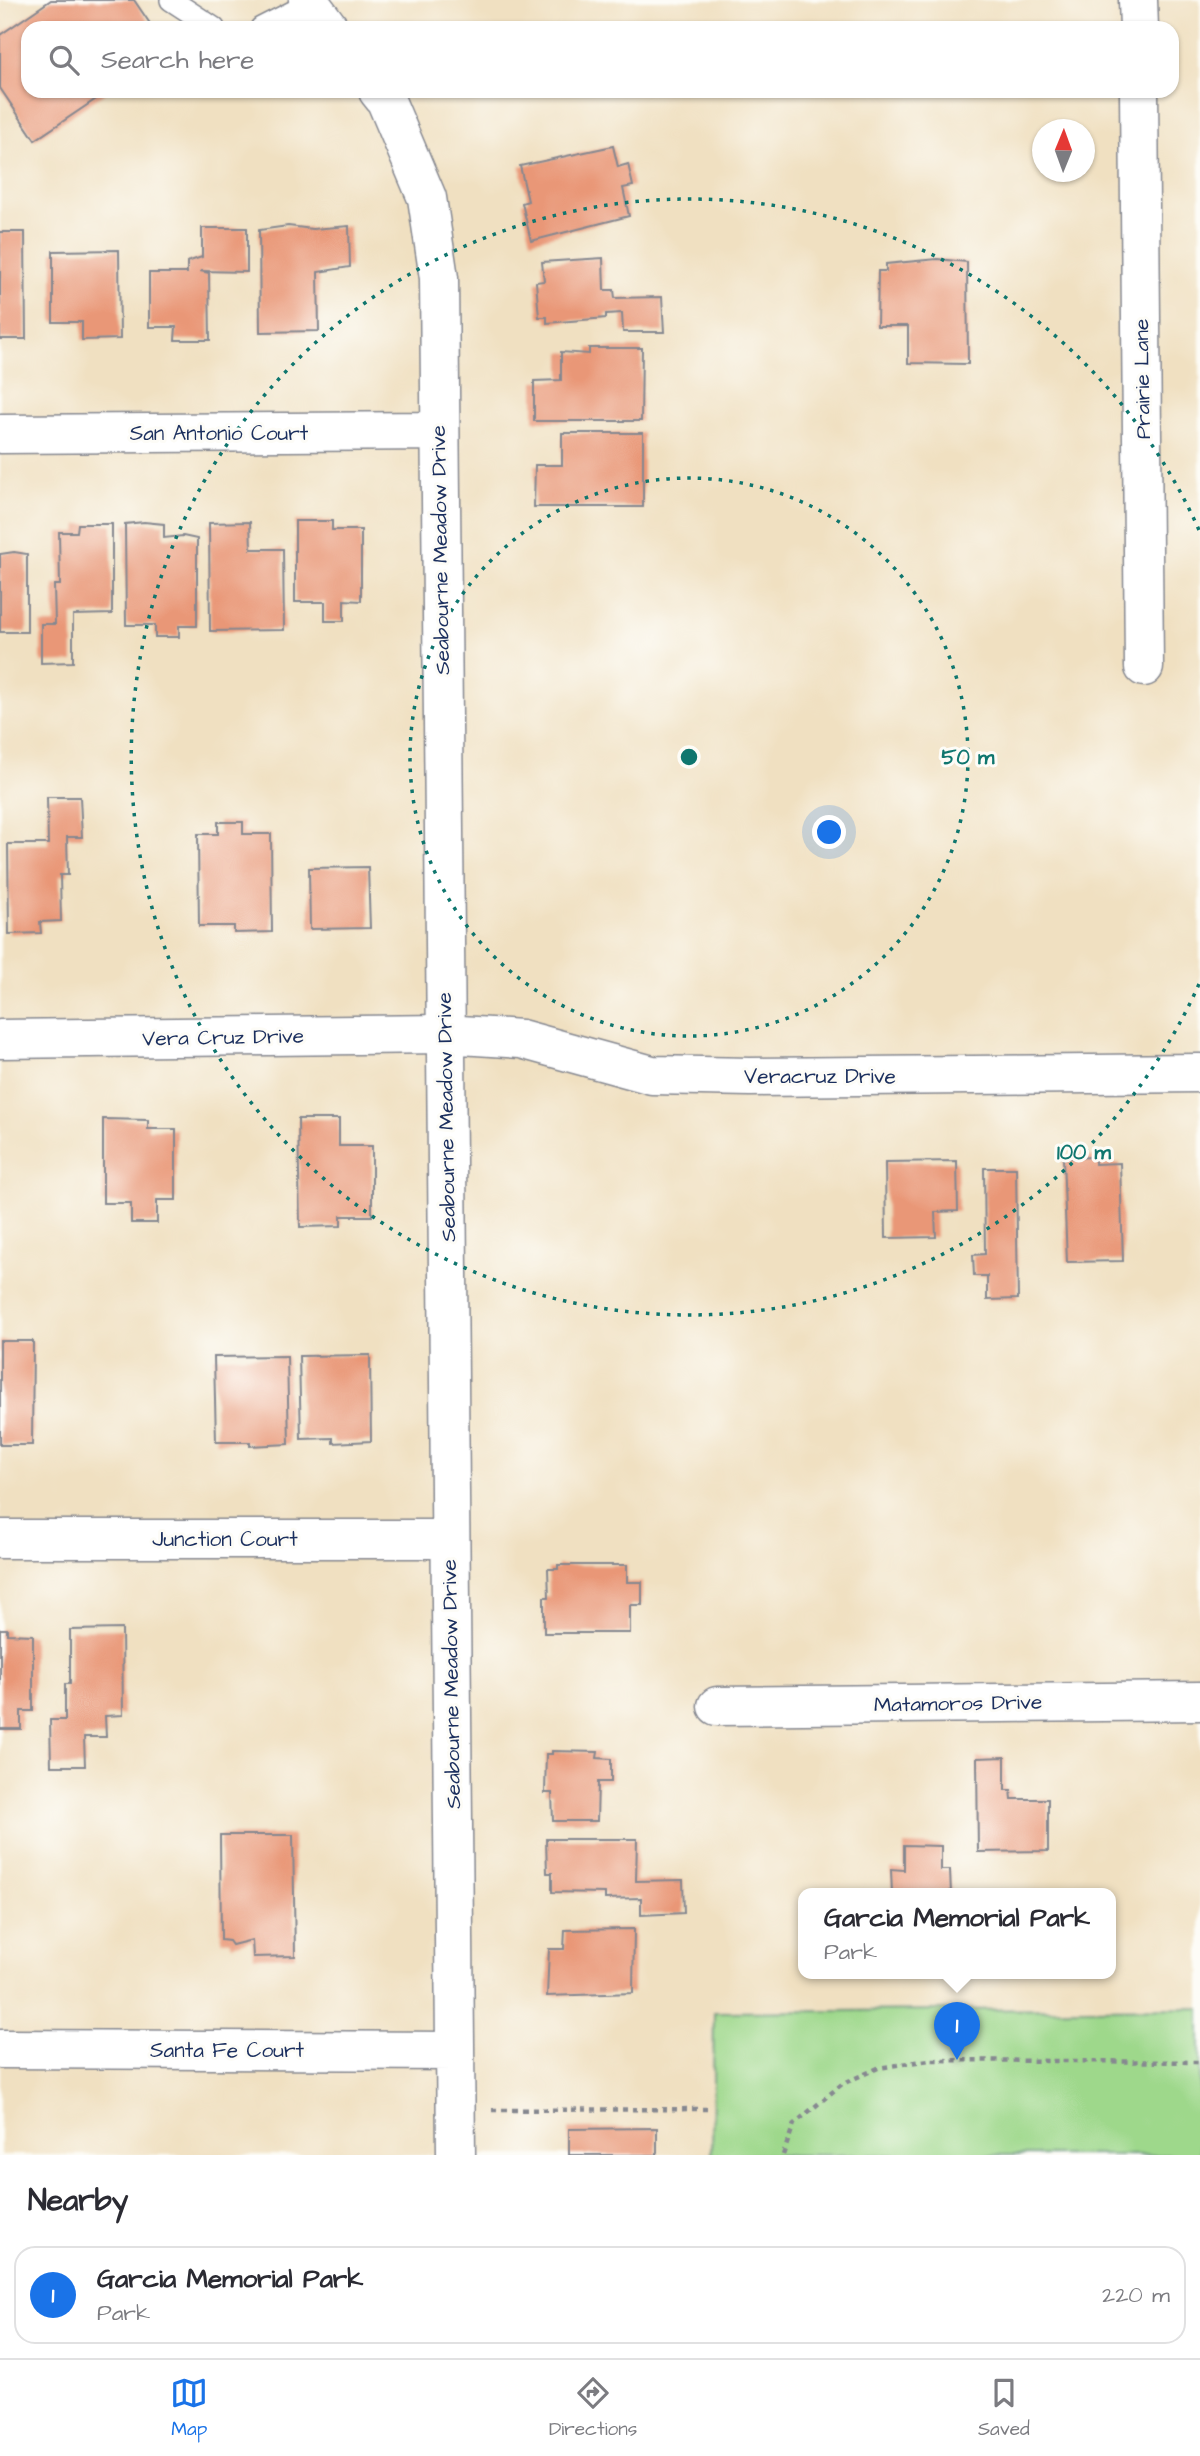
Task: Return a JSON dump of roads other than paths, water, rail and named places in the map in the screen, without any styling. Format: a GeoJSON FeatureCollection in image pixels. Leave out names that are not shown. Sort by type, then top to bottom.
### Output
{"type":"FeatureCollection","features":[{"type":"Feature","properties":{"kind":"street"},"geometry":{"type":"LineString","coordinates":[[1139,0],[1139,21]]}},
{"type":"Feature","properties":{"kind":"street","name":"Seabourne Meadow Drive"},"geometry":{"type":"LineString","coordinates":[[384,98],[427,198],[439,278],[456,2155]]}},
{"type":"Feature","properties":{"kind":"street","name":"Prairie Lane"},"geometry":{"type":"LineString","coordinates":[[1139,98],[1144,667]]}},
{"type":"Feature","properties":{"kind":"street","name":"San Antonio Court"},"geometry":{"type":"LineString","coordinates":[[0,434],[439,431]]}},
{"type":"Feature","properties":{"kind":"street","name":"Vera Cruz Drive"},"geometry":{"type":"LineString","coordinates":[[0,1039],[445,1034]]}},
{"type":"Feature","properties":{"kind":"street","name":"Veracruz Drive"},"geometry":{"type":"LineString","coordinates":[[445,1034],[521,1039],[652,1075],[750,1077],[1200,1073]]}},
{"type":"Feature","properties":{"kind":"street","name":"Junction Court"},"geometry":{"type":"LineString","coordinates":[[0,1539],[450,1539]]}},
{"type":"Feature","properties":{"kind":"street","name":"Matamoros Drive"},"geometry":{"type":"LineString","coordinates":[[717,1706],[1200,1700]]}},
{"type":"Feature","properties":{"kind":"street","name":"Santa Fe Court"},"geometry":{"type":"LineString","coordinates":[[0,2049],[455,2051]]}},
{"type":"Feature","properties":{"kind":"lane"},"geometry":{"type":"LineString","coordinates":[[171,0],[203,21]]}},
{"type":"Feature","properties":{"kind":"lane"},"geometry":{"type":"LineString","coordinates":[[282,21],[316,10]]}},
{"type":"Feature","properties":{"kind":"place","name":"Garcia Memorial Park"},"geometry":{"type":"Point","coordinates":[957,2060]}}]}
